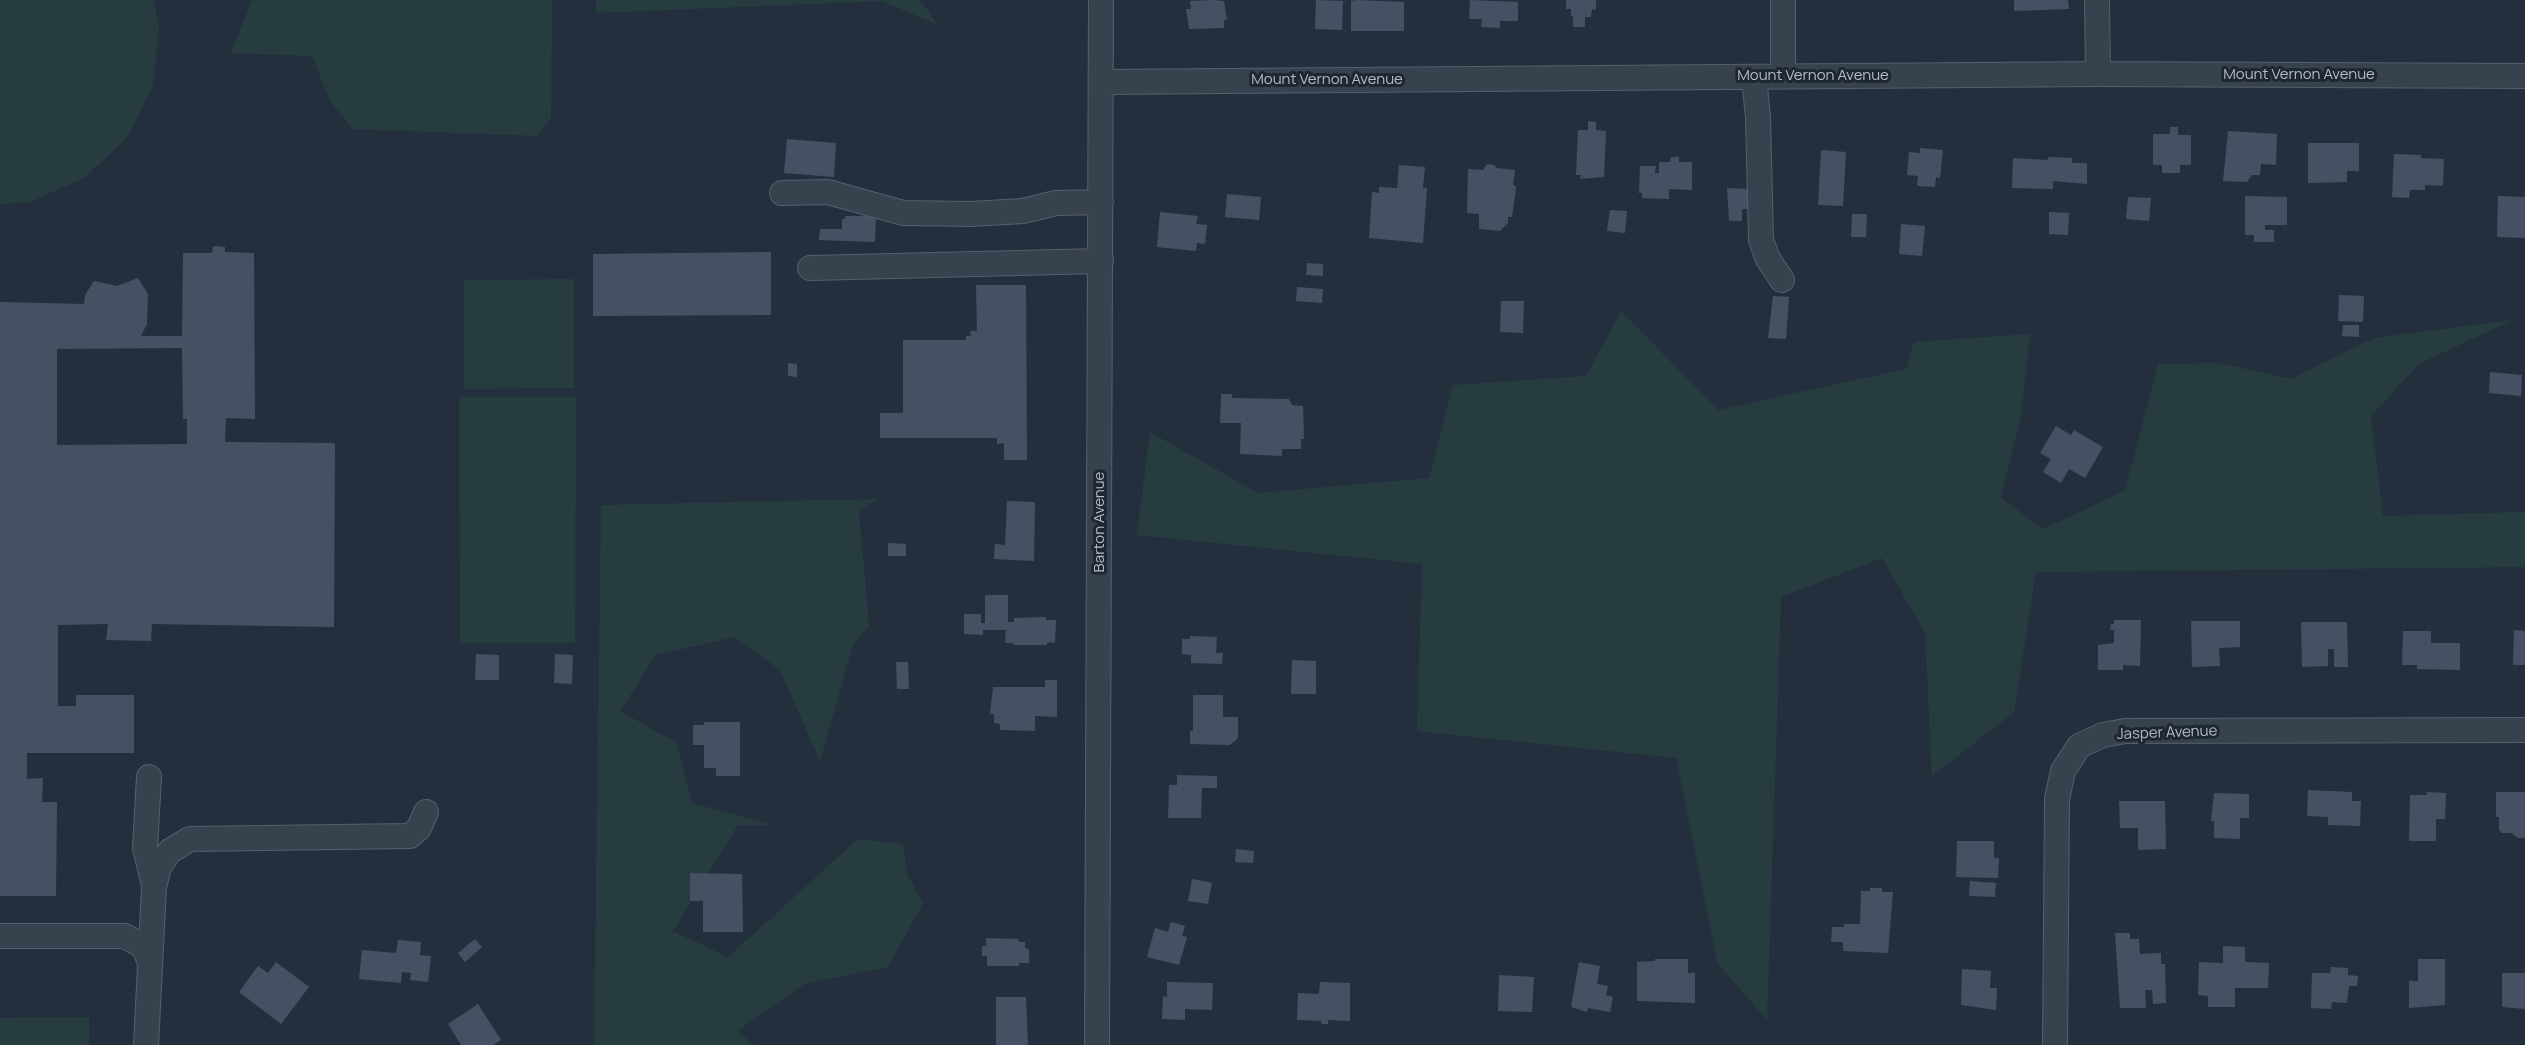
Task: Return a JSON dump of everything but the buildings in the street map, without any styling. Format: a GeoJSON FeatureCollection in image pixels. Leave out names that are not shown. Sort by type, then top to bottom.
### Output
{"type":"FeatureCollection","features":[{"type":"Feature","properties":{"kind":"street","name":"Barton Avenue"},"geometry":{"type":"LineString","coordinates":[[1097,1045],[1101,0]]}},
{"type":"Feature","properties":{"kind":"street"},"geometry":{"type":"LineString","coordinates":[[1783,0],[1783,76]]}},
{"type":"Feature","properties":{"kind":"street"},"geometry":{"type":"LineString","coordinates":[[2097,0],[2098,74]]}},
{"type":"Feature","properties":{"kind":"street","name":"Mount Vernon Avenue"},"geometry":{"type":"LineString","coordinates":[[1102,82],[2098,74],[2525,76]]}},
{"type":"Feature","properties":{"kind":"street"},"geometry":{"type":"LineString","coordinates":[[1754,77],[1758,118],[1761,240],[1768,259],[1782,279]]}},
{"type":"Feature","properties":{"kind":"street"},"geometry":{"type":"LineString","coordinates":[[782,193],[828,192],[903,213],[971,214],[1023,211],[1056,203],[1101,202]]}},
{"type":"Feature","properties":{"kind":"street"},"geometry":{"type":"LineString","coordinates":[[810,268],[1101,261]]}},
{"type":"Feature","properties":{"kind":"street","name":"Jasper Avenue"},"geometry":{"type":"LineString","coordinates":[[2055,1045],[2057,799],[2063,771],[2079,746],[2103,735],[2125,731],[2525,730]]}},
{"type":"Feature","properties":{"kind":"street"},"geometry":{"type":"LineString","coordinates":[[150,777],[146,848],[154,887]]}},
{"type":"Feature","properties":{"kind":"street"},"geometry":{"type":"LineString","coordinates":[[146,1045],[154,887],[159,867],[170,851],[190,839],[410,836],[419,828],[426,812]]}},
{"type":"Feature","properties":{"kind":"street"},"geometry":{"type":"LineString","coordinates":[[0,936],[125,936],[144,947],[150,963]]}},
{"type":"Feature","properties":{"kind":"green space"},"geometry":{"type":"Polygon","coordinates":[[[0,0],[154,0],[159,28],[153,85],[127,138],[84,178],[30,202],[0,204],[0,0]]]}},
{"type":"Feature","properties":{"kind":"green space"},"geometry":{"type":"Polygon","coordinates":[[[252,0],[552,0],[551,118],[538,136],[353,129],[330,101],[312,56],[231,53],[252,0]]]}},
{"type":"Feature","properties":{"kind":"green space"},"geometry":{"type":"Polygon","coordinates":[[[596,0],[920,0],[938,25],[882,1],[596,13],[596,0]]]}},
{"type":"Feature","properties":{"kind":"green space"},"geometry":{"type":"Polygon","coordinates":[[[574,279],[574,388],[464,389],[464,280],[574,279]]]}},
{"type":"Feature","properties":{"kind":"green space"},"geometry":{"type":"Polygon","coordinates":[[[1621,311],[1718,410],[1906,369],[1914,342],[2030,334],[2021,416],[2001,498],[2043,529],[2125,491],[2158,364],[2219,363],[2291,379],[2374,338],[2513,320],[2420,363],[2371,416],[2383,516],[2525,512],[2525,567],[2036,572],[2014,712],[1932,776],[1925,633],[1882,558],[1781,597],[1767,1020],[1718,964],[1676,758],[1417,731],[1422,564],[1137,535],[1150,432],[1258,493],[1429,478],[1453,385],[1586,376],[1621,311]]]}},
{"type":"Feature","properties":{"kind":"green space"},"geometry":{"type":"Polygon","coordinates":[[[459,397],[576,397],[575,643],[460,643],[459,397]]]}},
{"type":"Feature","properties":{"kind":"green space"},"geometry":{"type":"Polygon","coordinates":[[[877,499],[859,511],[869,626],[853,645],[820,761],[780,670],[734,637],[656,655],[620,711],[677,743],[692,803],[772,825],[738,825],[673,931],[728,957],[858,839],[903,844],[908,876],[923,903],[888,967],[804,984],[737,1031],[754,1045],[594,1045],[601,505],[877,499]]]}},
{"type":"Feature","properties":{"kind":"green space"},"geometry":{"type":"Polygon","coordinates":[[[89,1017],[89,1045],[0,1045],[0,1018],[89,1017]]]}}]}
